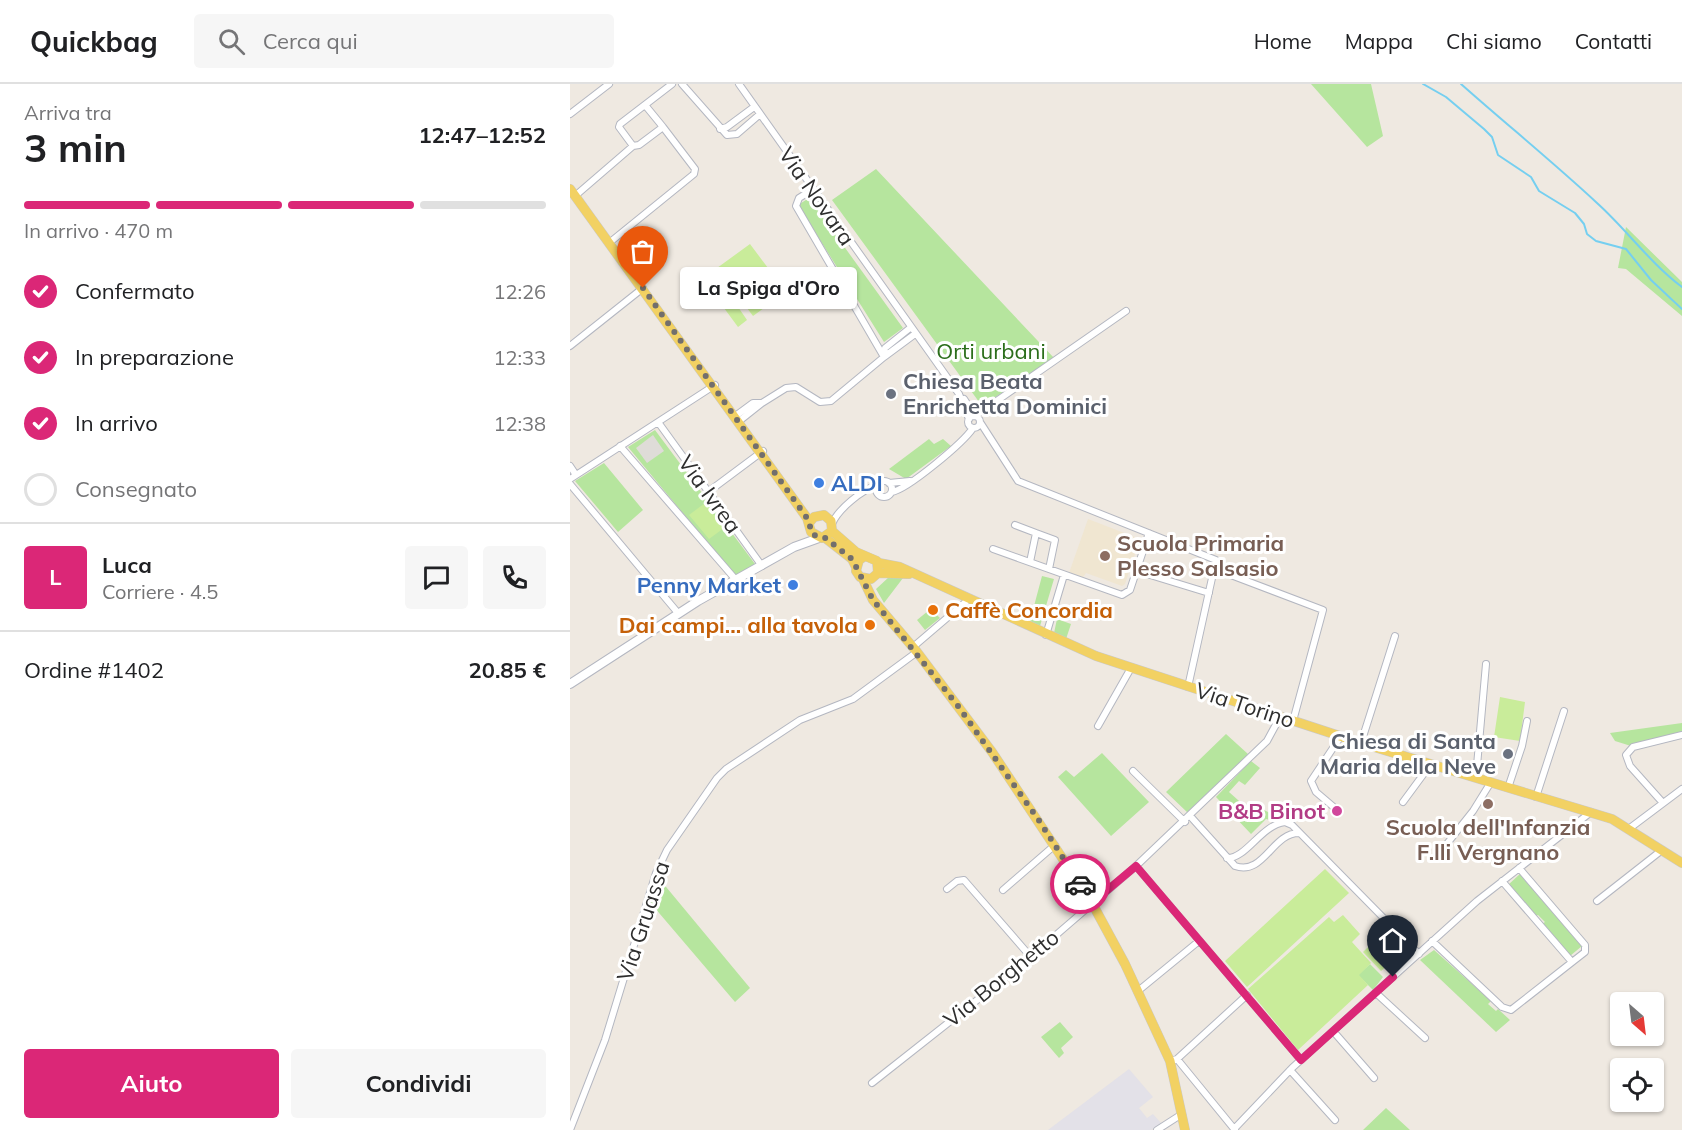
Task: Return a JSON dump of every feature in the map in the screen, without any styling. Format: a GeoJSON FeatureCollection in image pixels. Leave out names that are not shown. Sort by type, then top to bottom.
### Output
{"type":"FeatureCollection","features":[{"type":"Feature","properties":{"kind":"main road"},"geometry":{"type":"LineString","coordinates":[[572,192],[762,452],[810,525],[813,535],[825,527]]}},
{"type":"Feature","properties":{"kind":"main road"},"geometry":{"type":"LineString","coordinates":[[762,452],[803,504],[852,559],[873,600],[915,649],[979,734],[1055,844],[1092,903],[1173,1060],[1185,1130]]}},
{"type":"Feature","properties":{"kind":"main road"},"geometry":{"type":"LineString","coordinates":[[810,525],[825,527],[848,546],[865,556],[872,557],[877,571],[876,597],[885,612]]}},
{"type":"Feature","properties":{"kind":"main road"},"geometry":{"type":"LineString","coordinates":[[856,567],[859,560],[865,556]]}},
{"type":"Feature","properties":{"kind":"main road"},"geometry":{"type":"LineString","coordinates":[[863,579],[877,571]]}},
{"type":"Feature","properties":{"kind":"main road","name":"Via Torino"},"geometry":{"type":"LineString","coordinates":[[877,571],[911,574],[1046,635],[1131,668],[1361,743],[1591,812],[1630,828],[1682,863]]}},
{"type":"Feature","properties":{"kind":"street"},"geometry":{"type":"LineString","coordinates":[[570,114],[609,84]]}},
{"type":"Feature","properties":{"kind":"street"},"geometry":{"type":"LineString","coordinates":[[633,146],[619,127],[620,124],[672,84]]}},
{"type":"Feature","properties":{"kind":"street"},"geometry":{"type":"LineString","coordinates":[[682,84],[727,135],[737,134],[759,115]]}},
{"type":"Feature","properties":{"kind":"street","name":"Via Novara"},"geometry":{"type":"LineString","coordinates":[[739,84],[910,328],[959,394],[970,405],[974,422],[984,432],[1018,481],[1211,556],[1216,560],[1215,568],[1323,610],[1293,721]]}},
{"type":"Feature","properties":{"kind":"street"},"geometry":{"type":"LineString","coordinates":[[609,243],[694,174],[695,169],[645,105]]}},
{"type":"Feature","properties":{"kind":"street"},"geometry":{"type":"LineString","coordinates":[[720,129],[727,127],[754,107]]}},
{"type":"Feature","properties":{"kind":"street"},"geometry":{"type":"LineString","coordinates":[[572,192],[633,146],[639,145],[663,127]]}},
{"type":"Feature","properties":{"kind":"street"},"geometry":{"type":"LineString","coordinates":[[812,190],[799,198],[796,206],[884,357]]}},
{"type":"Feature","properties":{"kind":"street"},"geometry":{"type":"LineString","coordinates":[[570,346],[643,288]]}},
{"type":"Feature","properties":{"kind":"street"},"geometry":{"type":"LineString","coordinates":[[861,495],[876,493],[886,497],[913,480],[963,441],[974,422],[984,411],[1126,311]]}},
{"type":"Feature","properties":{"kind":"street"},"geometry":{"type":"LineString","coordinates":[[884,357],[885,348],[910,328]]}},
{"type":"Feature","properties":{"kind":"street"},"geometry":{"type":"LineString","coordinates":[[738,418],[792,387],[800,388],[820,402],[831,401],[915,334]]}},
{"type":"Feature","properties":{"kind":"street"},"geometry":{"type":"LineString","coordinates":[[570,479],[714,386]]}},
{"type":"Feature","properties":{"kind":"street","name":"Via Ivrea"},"geometry":{"type":"LineString","coordinates":[[658,422],[762,566]]}},
{"type":"Feature","properties":{"kind":"street"},"geometry":{"type":"LineString","coordinates":[[620,446],[736,580]]}},
{"type":"Feature","properties":{"kind":"street"},"geometry":{"type":"LineString","coordinates":[[708,492],[762,452]]}},
{"type":"Feature","properties":{"kind":"street"},"geometry":{"type":"LineString","coordinates":[[570,466],[576,474]]}},
{"type":"Feature","properties":{"kind":"street"},"geometry":{"type":"LineString","coordinates":[[570,684],[678,613],[762,566],[825,527],[844,507],[883,481],[889,483],[913,480]]}},
{"type":"Feature","properties":{"kind":"street"},"geometry":{"type":"LineString","coordinates":[[889,483],[892,492]]}},
{"type":"Feature","properties":{"kind":"street"},"geometry":{"type":"LineString","coordinates":[[570,484],[678,613]]}},
{"type":"Feature","properties":{"kind":"street"},"geometry":{"type":"LineString","coordinates":[[876,493],[877,485]]}},
{"type":"Feature","properties":{"kind":"street"},"geometry":{"type":"LineString","coordinates":[[794,547],[810,525]]}},
{"type":"Feature","properties":{"kind":"street"},"geometry":{"type":"LineString","coordinates":[[1015,525],[1054,540],[1049,569]]}},
{"type":"Feature","properties":{"kind":"street"},"geometry":{"type":"LineString","coordinates":[[1030,562],[1036,533]]}},
{"type":"Feature","properties":{"kind":"street"},"geometry":{"type":"LineString","coordinates":[[993,549],[1122,595],[1130,590],[1149,533]]}},
{"type":"Feature","properties":{"kind":"street"},"geometry":{"type":"LineString","coordinates":[[1188,687],[1215,568]]}},
{"type":"Feature","properties":{"kind":"street"},"geometry":{"type":"LineString","coordinates":[[1137,571],[1209,593]]}},
{"type":"Feature","properties":{"kind":"street"},"geometry":{"type":"LineString","coordinates":[[1046,635],[1064,575]]}},
{"type":"Feature","properties":{"kind":"street","name":"Via Gruassa"},"geometry":{"type":"LineString","coordinates":[[570,1130],[605,1040],[656,873],[667,850],[717,778],[726,769],[800,720],[853,699],[915,649],[968,600]]}},
{"type":"Feature","properties":{"kind":"street"},"geometry":{"type":"LineString","coordinates":[[1361,743],[1395,636]]}},
{"type":"Feature","properties":{"kind":"street"},"geometry":{"type":"LineString","coordinates":[[1476,777],[1486,664]]}},
{"type":"Feature","properties":{"kind":"street"},"geometry":{"type":"LineString","coordinates":[[1098,726],[1131,668]]}},
{"type":"Feature","properties":{"kind":"street"},"geometry":{"type":"LineString","coordinates":[[1536,797],[1564,711]]}},
{"type":"Feature","properties":{"kind":"street","name":"Via Borghetto"},"geometry":{"type":"LineString","coordinates":[[872,1083],[1030,956],[1191,817],[1267,741],[1280,717]]}},
{"type":"Feature","properties":{"kind":"street"},"geometry":{"type":"LineString","coordinates":[[1508,788],[1522,746],[1527,722]]}},
{"type":"Feature","properties":{"kind":"street"},"geometry":{"type":"LineString","coordinates":[[1663,803],[1629,766],[1626,755],[1633,747],[1682,735]]}},
{"type":"Feature","properties":{"kind":"street"},"geometry":{"type":"LineString","coordinates":[[1336,809],[1316,792],[1311,781],[1341,736]]}},
{"type":"Feature","properties":{"kind":"street"},"geometry":{"type":"LineString","coordinates":[[1403,802],[1431,764]]}},
{"type":"Feature","properties":{"kind":"street"},"geometry":{"type":"LineString","coordinates":[[1133,771],[1185,822]]}},
{"type":"Feature","properties":{"kind":"street"},"geometry":{"type":"LineString","coordinates":[[1442,850],[1473,812],[1491,782]]}},
{"type":"Feature","properties":{"kind":"street"},"geometry":{"type":"LineString","coordinates":[[1630,828],[1682,789]]}},
{"type":"Feature","properties":{"kind":"street"},"geometry":{"type":"LineString","coordinates":[[1246,995],[1173,1060],[1235,1130],[1290,1070],[1432,941],[1502,881],[1591,812]]}},
{"type":"Feature","properties":{"kind":"street"},"geometry":{"type":"LineString","coordinates":[[1191,817],[1227,858],[1240,867],[1253,867],[1287,837],[1299,833]]}},
{"type":"Feature","properties":{"kind":"street"},"geometry":{"type":"LineString","coordinates":[[1227,858],[1236,858],[1267,829],[1285,822],[1299,833],[1419,954]]}},
{"type":"Feature","properties":{"kind":"street"},"geometry":{"type":"LineString","coordinates":[[1278,823],[1282,825],[1287,837]]}},
{"type":"Feature","properties":{"kind":"street"},"geometry":{"type":"LineString","coordinates":[[1004,890],[1055,844]]}},
{"type":"Feature","properties":{"kind":"street"},"geometry":{"type":"LineString","coordinates":[[1597,901],[1662,849]]}},
{"type":"Feature","properties":{"kind":"street"},"geometry":{"type":"LineString","coordinates":[[1236,858],[1240,867]]}},
{"type":"Feature","properties":{"kind":"street"},"geometry":{"type":"LineString","coordinates":[[1136,866],[1301,1060]]}},
{"type":"Feature","properties":{"kind":"street"},"geometry":{"type":"LineString","coordinates":[[1432,941],[1506,1010],[1516,1008],[1585,952],[1585,945],[1519,868]]}},
{"type":"Feature","properties":{"kind":"street"},"geometry":{"type":"LineString","coordinates":[[948,889],[957,881],[964,880],[1030,956]]}},
{"type":"Feature","properties":{"kind":"street"},"geometry":{"type":"LineString","coordinates":[[1502,881],[1572,962]]}},
{"type":"Feature","properties":{"kind":"street"},"geometry":{"type":"LineString","coordinates":[[1138,991],[1199,941]]}},
{"type":"Feature","properties":{"kind":"street"},"geometry":{"type":"LineString","coordinates":[[1376,993],[1425,1038]]}},
{"type":"Feature","properties":{"kind":"street"},"geometry":{"type":"LineString","coordinates":[[1333,1031],[1374,1078]]}},
{"type":"Feature","properties":{"kind":"street"},"geometry":{"type":"LineString","coordinates":[[1290,1070],[1335,1120]]}},
{"type":"Feature","properties":{"kind":"street"},"geometry":{"type":"LineString","coordinates":[[1157,1130],[1183,1113]]}},
{"type":"Feature","properties":{"kind":"shaded area"},"geometry":{"type":"Polygon","coordinates":[[[653,435],[664,451],[647,463],[636,448],[653,435]]]}},
{"type":"Feature","properties":{"kind":"shaded area","name":"Scuola Primaria Plesso Salsasio"},"geometry":{"type":"Polygon","coordinates":[[[1088,519],[1140,539],[1125,584],[1122,586],[1086,573],[1081,580],[1069,573],[1088,519]]]}},
{"type":"Feature","properties":{"kind":"shaded area"},"geometry":{"type":"Polygon","coordinates":[[[1129,1069],[1153,1097],[1139,1108],[1147,1118],[1153,1114],[1161,1123],[1151,1130],[1048,1130],[1129,1069]]]}},
{"type":"Feature","properties":{"kind":"green space"},"geometry":{"type":"Polygon","coordinates":[[[1311,84],[1371,84],[1383,136],[1367,147],[1311,84]]]}},
{"type":"Feature","properties":{"kind":"green space","name":"Orti urbani"},"geometry":{"type":"Polygon","coordinates":[[[876,169],[1054,358],[982,406],[832,200],[876,169]]]}},
{"type":"Feature","properties":{"kind":"green space"},"geometry":{"type":"Polygon","coordinates":[[[809,198],[903,328],[884,342],[798,205],[809,198]]]}},
{"type":"Feature","properties":{"kind":"green space"},"geometry":{"type":"Polygon","coordinates":[[[1626,227],[1682,282],[1682,316],[1626,269],[1618,268],[1626,227]]]}},
{"type":"Feature","properties":{"kind":"green space"},"geometry":{"type":"Polygon","coordinates":[[[750,244],[786,292],[753,316],[717,268],[750,244]]]}},
{"type":"Feature","properties":{"kind":"green space"},"geometry":{"type":"Polygon","coordinates":[[[734,301],[747,320],[738,327],[724,308],[734,301]]]}},
{"type":"Feature","properties":{"kind":"green space"},"geometry":{"type":"Polygon","coordinates":[[[655,430],[755,564],[735,576],[628,447],[655,430]]]}},
{"type":"Feature","properties":{"kind":"green space"},"geometry":{"type":"Polygon","coordinates":[[[929,439],[934,444],[943,439],[951,446],[906,479],[889,469],[929,439]]]}},
{"type":"Feature","properties":{"kind":"green space"},"geometry":{"type":"Polygon","coordinates":[[[604,463],[643,510],[618,532],[575,481],[604,463]]]}},
{"type":"Feature","properties":{"kind":"green space"},"geometry":{"type":"Polygon","coordinates":[[[705,503],[724,528],[709,539],[689,515],[705,503]]]}},
{"type":"Feature","properties":{"kind":"green space"},"geometry":{"type":"Polygon","coordinates":[[[1042,576],[1054,579],[1040,626],[1030,621],[1042,576]]]}},
{"type":"Feature","properties":{"kind":"green space"},"geometry":{"type":"Polygon","coordinates":[[[889,577],[903,578],[884,603],[876,589],[889,577]]]}},
{"type":"Feature","properties":{"kind":"green space"},"geometry":{"type":"Polygon","coordinates":[[[928,611],[934,617],[937,615],[940,618],[925,630],[917,620],[928,611]]]}},
{"type":"Feature","properties":{"kind":"green space"},"geometry":{"type":"Polygon","coordinates":[[[1057,619],[1071,624],[1066,639],[1054,633],[1057,619]]]}},
{"type":"Feature","properties":{"kind":"green space"},"geometry":{"type":"Polygon","coordinates":[[[1500,697],[1525,702],[1520,741],[1494,737],[1500,697]]]}},
{"type":"Feature","properties":{"kind":"green space"},"geometry":{"type":"Polygon","coordinates":[[[1682,723],[1682,733],[1631,746],[1615,741],[1610,733],[1682,723]]]}},
{"type":"Feature","properties":{"kind":"green space"},"geometry":{"type":"Polygon","coordinates":[[[1226,734],[1248,754],[1188,813],[1166,792],[1226,734]]]}},
{"type":"Feature","properties":{"kind":"green space"},"geometry":{"type":"Polygon","coordinates":[[[1102,753],[1149,802],[1111,836],[1058,777],[1066,770],[1074,777],[1102,753]]]}},
{"type":"Feature","properties":{"kind":"green space"},"geometry":{"type":"Polygon","coordinates":[[[1251,761],[1260,768],[1245,785],[1239,781],[1229,792],[1257,817],[1264,810],[1280,818],[1273,821],[1266,819],[1251,834],[1216,797],[1251,761]]]}},
{"type":"Feature","properties":{"kind":"green space"},"geometry":{"type":"Polygon","coordinates":[[[1325,869],[1349,893],[1247,987],[1225,961],[1325,869]]]}},
{"type":"Feature","properties":{"kind":"green space"},"geometry":{"type":"Polygon","coordinates":[[[1521,873],[1582,946],[1570,956],[1542,924],[1545,922],[1538,915],[1536,916],[1508,885],[1521,873]]]}},
{"type":"Feature","properties":{"kind":"green space"},"geometry":{"type":"Polygon","coordinates":[[[657,876],[750,988],[735,1002],[648,900],[657,876]]]}},
{"type":"Feature","properties":{"kind":"green space"},"geometry":{"type":"Polygon","coordinates":[[[1343,915],[1360,934],[1352,942],[1371,963],[1359,975],[1368,985],[1298,1050],[1248,989],[1329,917],[1334,922],[1343,915]]]}},
{"type":"Feature","properties":{"kind":"green space"},"geometry":{"type":"Polygon","coordinates":[[[1370,945],[1388,965],[1381,971],[1363,952],[1370,945]]]}},
{"type":"Feature","properties":{"kind":"green space"},"geometry":{"type":"Polygon","coordinates":[[[1434,950],[1491,1001],[1488,1004],[1496,1011],[1498,1009],[1510,1020],[1496,1032],[1420,960],[1434,950]]]}},
{"type":"Feature","properties":{"kind":"green space"},"geometry":{"type":"Polygon","coordinates":[[[1370,964],[1383,977],[1373,990],[1358,975],[1370,964]]]}},
{"type":"Feature","properties":{"kind":"green space"},"geometry":{"type":"Polygon","coordinates":[[[1060,1022],[1073,1037],[1061,1048],[1064,1053],[1059,1058],[1041,1037],[1060,1022]]]}},
{"type":"Feature","properties":{"kind":"green space"},"geometry":{"type":"Polygon","coordinates":[[[1386,1108],[1410,1130],[1363,1130],[1386,1108]]]}},
{"type":"Feature","properties":{"kind":"waterway"},"geometry":{"type":"LineString","coordinates":[[1423,84],[1446,97],[1484,129],[1492,137],[1498,155],[1531,177],[1539,191],[1575,213],[1584,224],[1587,234],[1596,241],[1626,249],[1651,280],[1682,309]]}},
{"type":"Feature","properties":{"kind":"waterway"},"geometry":{"type":"LineString","coordinates":[[1461,84],[1597,203],[1670,278],[1682,287]]}},
{"type":"Feature","properties":{"kind":"way so far"},"geometry":{"type":"LineString","coordinates":[[643,288],[810,522],[810,532],[816,537],[824,537],[852,559],[856,571],[863,579],[873,600],[917,652],[979,734],[1080,884]]}},
{"type":"Feature","properties":{"kind":"place","name":"La Spiga d'Oro"},"geometry":{"type":"Point","coordinates":[643,288]}},
{"type":"Feature","properties":{"kind":"place","name":"Chiesa Beata Enrichetta Dominici"},"geometry":{"type":"Point","coordinates":[891,394]}},
{"type":"Feature","properties":{"kind":"place","name":"ALDI"},"geometry":{"type":"Point","coordinates":[819,483]}},
{"type":"Feature","properties":{"kind":"place","name":"Scuola Primaria Plesso Salsasio"},"geometry":{"type":"Point","coordinates":[1105,556]}},
{"type":"Feature","properties":{"kind":"place","name":"Penny Market"},"geometry":{"type":"Point","coordinates":[793,585]}},
{"type":"Feature","properties":{"kind":"place","name":"Caffè Concordia"},"geometry":{"type":"Point","coordinates":[933,610]}},
{"type":"Feature","properties":{"kind":"place","name":"Dai campi... alla tavola"},"geometry":{"type":"Point","coordinates":[870,625]}},
{"type":"Feature","properties":{"kind":"place","name":"Chiesa di Santa Maria della Neve"},"geometry":{"type":"Point","coordinates":[1508,754]}},
{"type":"Feature","properties":{"kind":"place","name":"Scuola dell'Infanzia F.lli Vergnano"},"geometry":{"type":"Point","coordinates":[1488,804]}},
{"type":"Feature","properties":{"kind":"place","name":"B&B Binot"},"geometry":{"type":"Point","coordinates":[1337,811]}},
{"type":"Feature","properties":{"kind":"route"},"geometry":{"type":"LineString","coordinates":[[1080,884],[1092,903],[1136,866],[1301,1060],[1393,977]]}}]}
